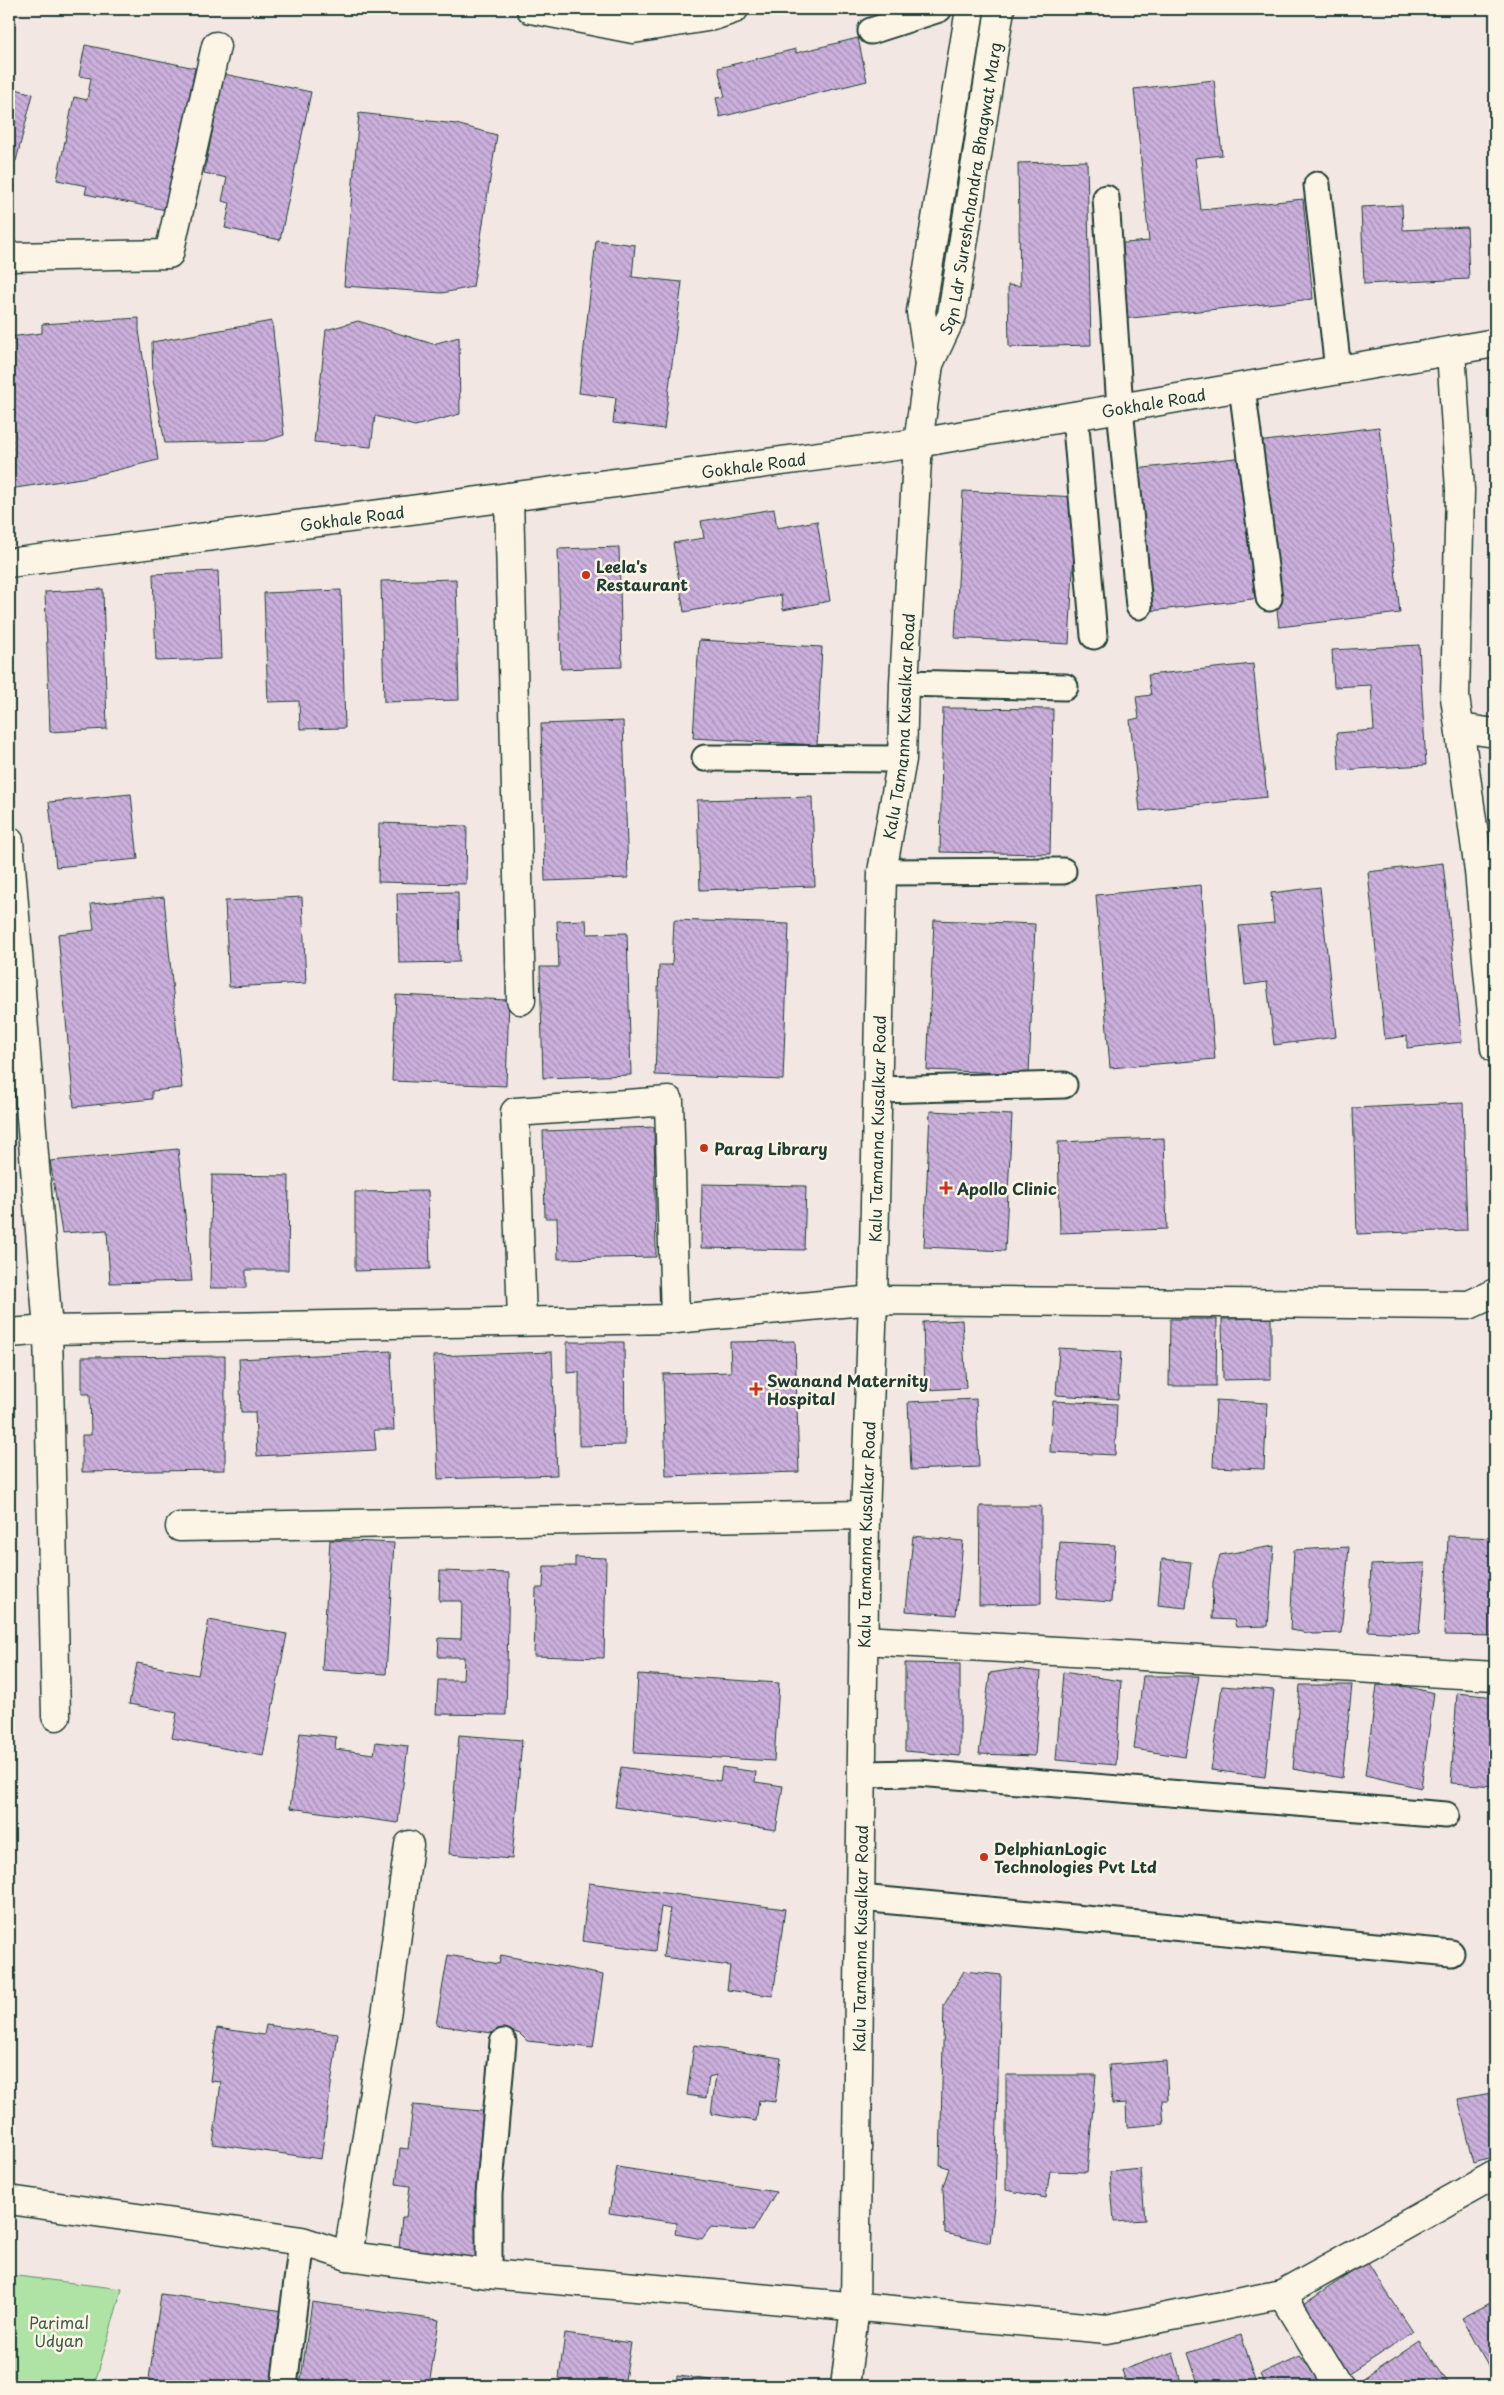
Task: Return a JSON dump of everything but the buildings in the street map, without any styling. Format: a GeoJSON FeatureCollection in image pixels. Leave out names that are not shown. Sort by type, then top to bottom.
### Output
{"type":"FeatureCollection","features":[{"type":"Feature","properties":{"kind":"street"},"geometry":{"type":"LineString","coordinates":[[531,9],[633,29],[712,16],[734,9]]}},
{"type":"Feature","properties":{"kind":"street","name":"Sqn Ldr Sureshchandra Bhagwat Marg"},"geometry":{"type":"LineString","coordinates":[[918,443],[929,364],[921,312],[970,9]]}},
{"type":"Feature","properties":{"kind":"street","name":"Sqn Ldr Sureshchandra Bhagwat Marg"},"geometry":{"type":"LineString","coordinates":[[929,364],[952,315],[1000,9]]}},
{"type":"Feature","properties":{"kind":"street"},"geometry":{"type":"LineString","coordinates":[[9,257],[169,254],[216,46]]}},
{"type":"Feature","properties":{"kind":"street","name":"Gokhale Road"},"geometry":{"type":"LineString","coordinates":[[9,563],[918,443],[1495,343]]}},
{"type":"Feature","properties":{"kind":"street"},"geometry":{"type":"LineString","coordinates":[[1450,351],[1460,490],[1455,697],[1480,872],[1495,1048]]}},
{"type":"Feature","properties":{"kind":"street","name":"Kalu Tamanna Kusalkar Road"},"geometry":{"type":"LineString","coordinates":[[845,2386],[855,2307],[865,1515],[873,1300],[882,872],[902,759],[904,683],[918,443]]}},
{"type":"Feature","properties":{"kind":"street"},"geometry":{"type":"LineString","coordinates":[[509,497],[521,1000]]}},
{"type":"Feature","properties":{"kind":"street"},"geometry":{"type":"LineString","coordinates":[[1460,728],[1495,733]]}},
{"type":"Feature","properties":{"kind":"street"},"geometry":{"type":"LineString","coordinates":[[9,841],[48,1330],[56,1716]]}},
{"type":"Feature","properties":{"kind":"street"},"geometry":{"type":"LineString","coordinates":[[522,1321],[515,1112],[669,1101],[676,1319]]}},
{"type":"Feature","properties":{"kind":"street"},"geometry":{"type":"LineString","coordinates":[[9,1332],[676,1319],[873,1300],[1469,1305],[1495,1293]]}},
{"type":"Feature","properties":{"kind":"street"},"geometry":{"type":"LineString","coordinates":[[180,1526],[865,1515]]}},
{"type":"Feature","properties":{"kind":"street"},"geometry":{"type":"LineString","coordinates":[[863,1640],[1495,1676]]}},
{"type":"Feature","properties":{"kind":"street"},"geometry":{"type":"LineString","coordinates":[[348,2256],[387,2009],[409,1845]]}},
{"type":"Feature","properties":{"kind":"street"},"geometry":{"type":"LineString","coordinates":[[9,2200],[302,2241],[348,2256],[489,2274],[1107,2329],[1282,2294],[1495,2175]]}},
{"type":"Feature","properties":{"kind":"street"},"geometry":{"type":"LineString","coordinates":[[1282,2294],[1338,2386]]}},
{"type":"Feature","properties":{"kind":"lane"},"geometry":{"type":"LineString","coordinates":[[871,31],[938,9]]}},
{"type":"Feature","properties":{"kind":"lane"},"geometry":{"type":"LineString","coordinates":[[1317,185],[1338,370]]}},
{"type":"Feature","properties":{"kind":"lane"},"geometry":{"type":"LineString","coordinates":[[1106,198],[1120,408],[1139,606]]}},
{"type":"Feature","properties":{"kind":"lane"},"geometry":{"type":"LineString","coordinates":[[1242,387],[1269,598]]}},
{"type":"Feature","properties":{"kind":"lane"},"geometry":{"type":"LineString","coordinates":[[1075,415],[1094,636]]}},
{"type":"Feature","properties":{"kind":"lane"},"geometry":{"type":"LineString","coordinates":[[904,683],[1065,687]]}},
{"type":"Feature","properties":{"kind":"lane"},"geometry":{"type":"LineString","coordinates":[[705,758],[902,759]]}},
{"type":"Feature","properties":{"kind":"lane"},"geometry":{"type":"LineString","coordinates":[[882,872],[1063,871]]}},
{"type":"Feature","properties":{"kind":"lane"},"geometry":{"type":"LineString","coordinates":[[877,1090],[1064,1085]]}},
{"type":"Feature","properties":{"kind":"lane"},"geometry":{"type":"LineString","coordinates":[[862,1774],[918,1773],[1446,1815]]}},
{"type":"Feature","properties":{"kind":"lane"},"geometry":{"type":"LineString","coordinates":[[860,1898],[1451,1953]]}},
{"type":"Feature","properties":{"kind":"lane"},"geometry":{"type":"LineString","coordinates":[[489,2274],[489,2194],[502,2042]]}},
{"type":"Feature","properties":{"kind":"lane"},"geometry":{"type":"LineString","coordinates":[[284,2386],[293,2301],[302,2241]]}},
{"type":"Feature","properties":{"kind":"green space","name":"Parimal Udyan"},"geometry":{"type":"Polygon","coordinates":[[[9,2275],[122,2289],[94,2386],[9,2386],[9,2275]]]}},
{"type":"Feature","properties":{"kind":"place","name":"Leela's Restaurant"},"geometry":{"type":"Point","coordinates":[586,575]}},
{"type":"Feature","properties":{"kind":"place","name":"Parag Library"},"geometry":{"type":"Point","coordinates":[704,1148]}},
{"type":"Feature","properties":{"kind":"place","name":"Apollo Clinic"},"geometry":{"type":"Point","coordinates":[946,1188]}},
{"type":"Feature","properties":{"kind":"place","name":"Swanand Maternity Hospital"},"geometry":{"type":"Point","coordinates":[756,1389]}},
{"type":"Feature","properties":{"kind":"place","name":"DelphianLogic Technologies Pvt Ltd"},"geometry":{"type":"Point","coordinates":[984,1857]}}]}
